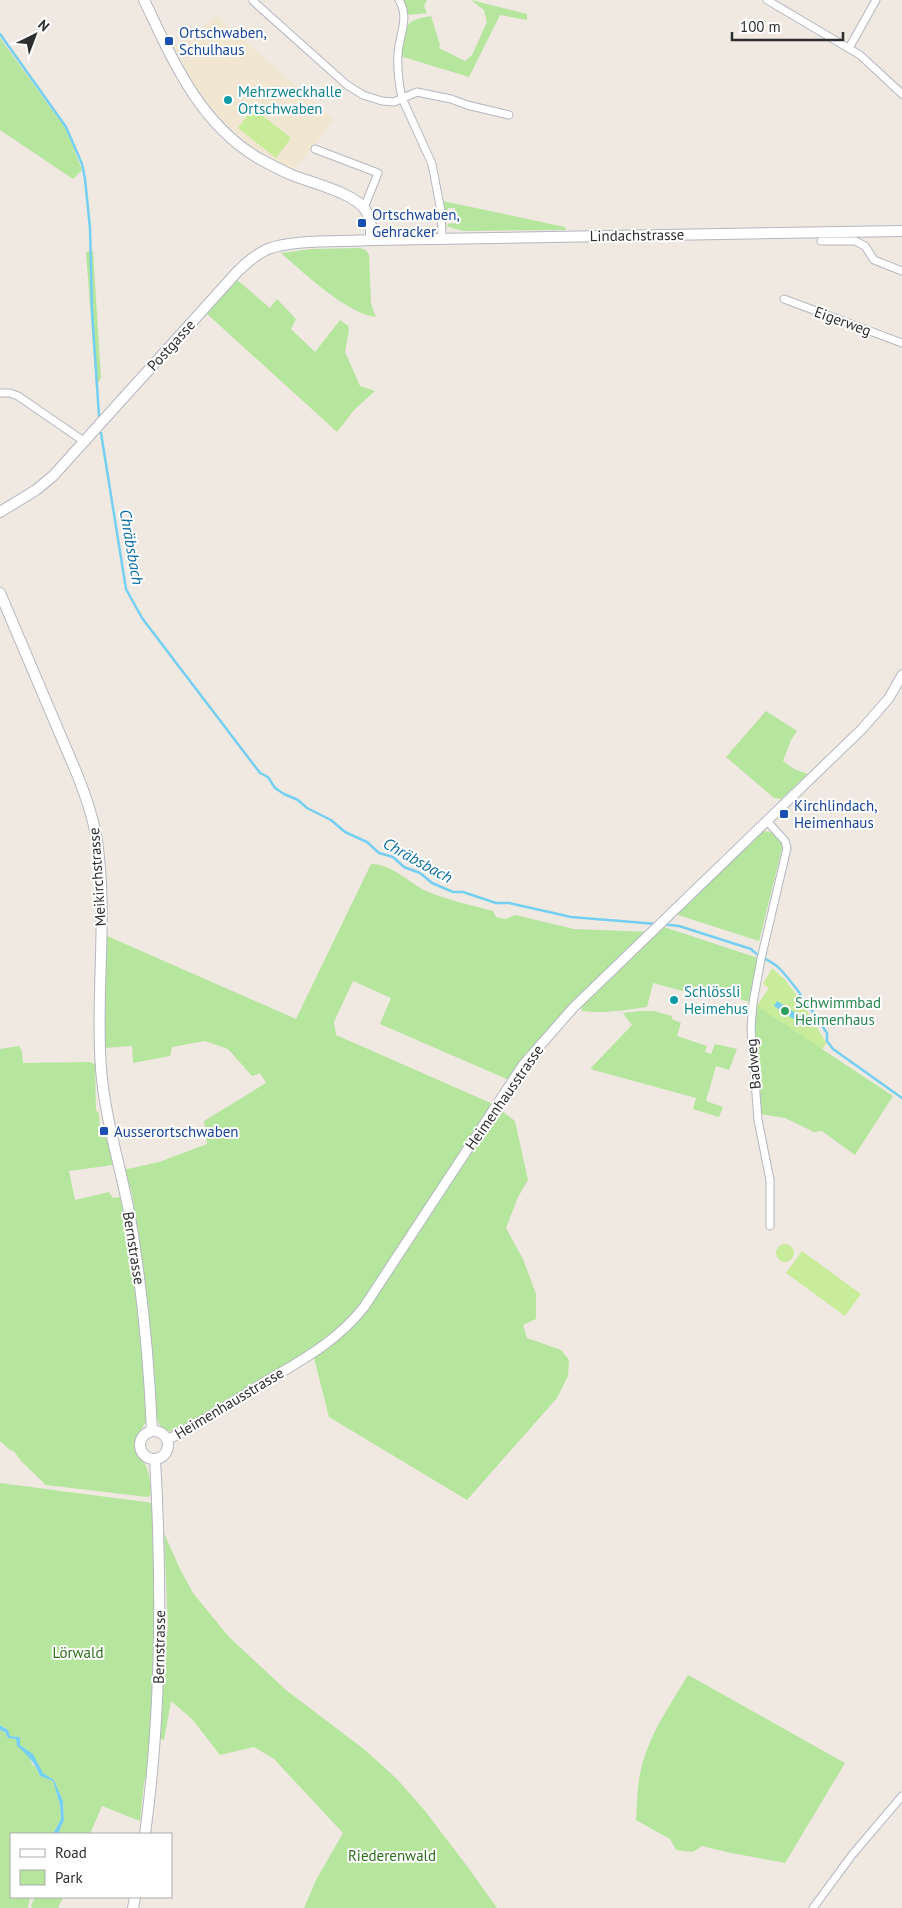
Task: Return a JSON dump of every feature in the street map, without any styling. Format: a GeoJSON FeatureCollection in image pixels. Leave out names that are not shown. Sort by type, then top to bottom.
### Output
{"type":"FeatureCollection","features":[{"type":"Feature","properties":{"kind":"main road"},"geometry":{"type":"LineString","coordinates":[[144,0],[179,74],[196,101],[217,126],[240,145],[268,163],[291,175],[349,198],[364,208],[371,222],[371,240]]}},
{"type":"Feature","properties":{"kind":"main road","name":"Lindachstrasse"},"geometry":{"type":"LineString","coordinates":[[371,240],[902,231]]}},
{"type":"Feature","properties":{"kind":"main road","name":"Postgasse"},"geometry":{"type":"LineString","coordinates":[[0,512],[36,490],[53,476],[233,276],[252,258],[269,248],[281,245],[371,240]]}},
{"type":"Feature","properties":{"kind":"main road","name":"Meikirchstrasse"},"geometry":{"type":"LineString","coordinates":[[0,593],[77,774],[92,819],[98,852],[100,891],[100,1040],[101,1070],[105,1096]]}},
{"type":"Feature","properties":{"kind":"main road","name":"Bernstrasse"},"geometry":{"type":"LineString","coordinates":[[105,1096],[130,1216],[138,1268],[152,1431]]}},
{"type":"Feature","properties":{"kind":"main road"},"geometry":{"type":"LineString","coordinates":[[152,1431],[159,1432],[167,1440],[166,1452],[161,1457],[151,1459],[143,1454],[140,1446],[142,1438],[152,1431]]}},
{"type":"Feature","properties":{"kind":"main road","name":"Bernstrasse"},"geometry":{"type":"LineString","coordinates":[[145,1833],[155,1737],[159,1673],[160,1629],[155,1459]]}},
{"type":"Feature","properties":{"kind":"street"},"geometry":{"type":"LineString","coordinates":[[399,0],[405,19],[398,55],[398,76],[402,98],[432,164],[442,211],[442,239]]}},
{"type":"Feature","properties":{"kind":"street"},"geometry":{"type":"LineString","coordinates":[[767,0],[860,54],[902,94]]}},
{"type":"Feature","properties":{"kind":"street"},"geometry":{"type":"LineString","coordinates":[[849,48],[876,0]]}},
{"type":"Feature","properties":{"kind":"street"},"geometry":{"type":"LineString","coordinates":[[253,1],[354,90],[382,101],[394,102],[417,92],[509,114]]}},
{"type":"Feature","properties":{"kind":"street"},"geometry":{"type":"LineString","coordinates":[[315,149],[378,172],[364,208]]}},
{"type":"Feature","properties":{"kind":"street"},"geometry":{"type":"LineString","coordinates":[[820,241],[856,241],[865,246],[874,260],[902,271]]}},
{"type":"Feature","properties":{"kind":"street","name":"Eigerweg"},"geometry":{"type":"LineString","coordinates":[[784,299],[902,343]]}},
{"type":"Feature","properties":{"kind":"street"},"geometry":{"type":"LineString","coordinates":[[0,393],[10,393],[18,396],[84,442]]}},
{"type":"Feature","properties":{"kind":"street","name":"Heimenhausstrasse"},"geometry":{"type":"LineString","coordinates":[[167,1440],[214,1414],[304,1358],[329,1342],[346,1328],[364,1307],[523,1065],[569,1012],[862,729],[889,698],[902,675]]}},
{"type":"Feature","properties":{"kind":"street","name":"Badweg"},"geometry":{"type":"LineString","coordinates":[[767,821],[784,839],[787,848],[762,956],[753,1003],[750,1040],[758,1120],[770,1180],[770,1226]]}},
{"type":"Feature","properties":{"kind":"street"},"geometry":{"type":"LineString","coordinates":[[813,1908],[852,1855],[902,1796]]}},
{"type":"Feature","properties":{"kind":"shaded area"},"geometry":{"type":"Polygon","coordinates":[[[217,16],[334,120],[294,170],[258,151],[222,122],[192,84],[173,48],[217,16]]]}},
{"type":"Feature","properties":{"kind":"green space"},"geometry":{"type":"Polygon","coordinates":[[[402,0],[427,0],[424,6],[427,13],[410,15],[407,13],[402,0]]]}},
{"type":"Feature","properties":{"kind":"green space"},"geometry":{"type":"Polygon","coordinates":[[[471,0],[527,14],[527,20],[500,15],[469,77],[400,56],[404,33],[409,24],[421,18],[431,16],[440,45],[439,48],[465,61],[472,55],[487,22],[484,10],[471,0]]]}},
{"type":"Feature","properties":{"kind":"green space"},"geometry":{"type":"Polygon","coordinates":[[[0,38],[66,129],[82,170],[73,179],[0,130],[0,38]]]}},
{"type":"Feature","properties":{"kind":"green space"},"geometry":{"type":"Polygon","coordinates":[[[253,108],[291,138],[276,158],[238,128],[253,108]]]}},
{"type":"Feature","properties":{"kind":"green space"},"geometry":{"type":"Polygon","coordinates":[[[443,201],[565,227],[566,230],[463,231],[446,226],[455,223],[456,219],[450,219],[450,217],[456,216],[455,208],[448,208],[446,219],[443,201]]]}},
{"type":"Feature","properties":{"kind":"green space"},"geometry":{"type":"Polygon","coordinates":[[[360,248],[366,250],[369,255],[371,304],[376,317],[364,314],[339,300],[313,281],[281,253],[311,249],[360,248]]]}},
{"type":"Feature","properties":{"kind":"green space"},"geometry":{"type":"Polygon","coordinates":[[[93,251],[101,378],[96,386],[86,252],[93,251]]]}},
{"type":"Feature","properties":{"kind":"green space"},"geometry":{"type":"Polygon","coordinates":[[[236,279],[270,308],[277,299],[296,319],[291,329],[315,352],[340,320],[348,326],[345,352],[360,386],[375,391],[354,410],[337,432],[206,313],[236,279]]]}},
{"type":"Feature","properties":{"kind":"green space"},"geometry":{"type":"Polygon","coordinates":[[[766,711],[797,731],[791,740],[783,761],[794,769],[808,774],[781,799],[774,798],[726,757],[766,711]]]}},
{"type":"Feature","properties":{"kind":"green space"},"geometry":{"type":"Polygon","coordinates":[[[763,831],[772,832],[783,845],[759,941],[675,914],[758,834],[763,831]]]}},
{"type":"Feature","properties":{"kind":"green space"},"geometry":{"type":"Polygon","coordinates":[[[371,864],[393,870],[426,891],[493,911],[496,917],[506,919],[515,915],[574,929],[650,932],[509,1080],[380,1024],[391,998],[353,981],[334,1022],[336,1035],[493,1104],[515,1121],[528,1180],[518,1197],[506,1228],[523,1259],[536,1294],[536,1319],[523,1325],[527,1338],[561,1350],[569,1360],[568,1376],[557,1398],[467,1500],[329,1417],[312,1350],[174,1431],[165,1430],[161,1427],[155,1406],[134,1204],[123,1170],[159,1162],[207,1144],[204,1121],[266,1083],[260,1073],[252,1076],[228,1049],[205,1041],[172,1047],[170,1056],[133,1063],[132,1046],[104,1048],[105,935],[296,1019],[371,864]]]}},
{"type":"Feature","properties":{"kind":"green space"},"geometry":{"type":"Polygon","coordinates":[[[661,926],[761,959],[753,1003],[696,986],[690,993],[653,983],[647,1007],[606,1012],[582,1011],[581,1005],[661,926]]]}},
{"type":"Feature","properties":{"kind":"green space","name":"Schwimmbad Heimenhaus"},"geometry":{"type":"Polygon","coordinates":[[[772,968],[788,984],[809,1013],[826,1043],[822,1049],[757,1006],[769,988],[763,984],[772,968]]]}},
{"type":"Feature","properties":{"kind":"green space"},"geometry":{"type":"Polygon","coordinates":[[[783,977],[826,1043],[822,1049],[893,1096],[855,1155],[822,1131],[814,1132],[785,1118],[760,1114],[752,1040],[754,1005],[757,1006],[769,988],[774,990],[783,977]]]}},
{"type":"Feature","properties":{"kind":"green space"},"geometry":{"type":"Polygon","coordinates":[[[654,1011],[672,1016],[672,1019],[681,1023],[677,1036],[707,1046],[705,1052],[711,1054],[715,1044],[737,1049],[729,1070],[716,1066],[706,1101],[723,1107],[719,1117],[693,1109],[696,1098],[590,1069],[632,1025],[623,1013],[654,1011]]]}},
{"type":"Feature","properties":{"kind":"green space"},"geometry":{"type":"Polygon","coordinates":[[[19,1046],[22,1051],[23,1063],[89,1062],[95,1064],[96,1110],[99,1114],[100,1126],[108,1142],[113,1165],[69,1171],[75,1200],[109,1192],[113,1198],[120,1197],[134,1268],[147,1393],[147,1424],[144,1424],[137,1436],[135,1449],[146,1466],[150,1480],[151,1495],[148,1497],[46,1485],[21,1461],[14,1451],[10,1450],[0,1441],[0,1049],[19,1046]]]}},
{"type":"Feature","properties":{"kind":"green space"},"geometry":{"type":"Polygon","coordinates":[[[785,1244],[791,1247],[794,1253],[791,1259],[785,1262],[779,1259],[776,1253],[779,1247],[785,1244]]]}},
{"type":"Feature","properties":{"kind":"green space"},"geometry":{"type":"Polygon","coordinates":[[[802,1251],[861,1294],[845,1316],[786,1273],[802,1251]]]}},
{"type":"Feature","properties":{"kind":"green space","name":"Lörwald"},"geometry":{"type":"Polygon","coordinates":[[[0,1483],[153,1503],[156,1632],[150,1758],[144,1783],[140,1821],[102,1806],[90,1833],[58,1833],[64,1820],[63,1801],[54,1780],[43,1773],[31,1753],[20,1745],[15,1736],[10,1737],[6,1728],[0,1725],[0,1483]]]}},
{"type":"Feature","properties":{"kind":"green space","name":"Riederenwald"},"geometry":{"type":"Polygon","coordinates":[[[164,1533],[193,1593],[229,1637],[286,1690],[365,1750],[397,1779],[425,1811],[497,1908],[304,1908],[316,1880],[343,1833],[274,1759],[254,1747],[220,1755],[192,1719],[171,1701],[164,1740],[159,1738],[162,1674],[168,1627],[164,1533]]]}},
{"type":"Feature","properties":{"kind":"green space"},"geometry":{"type":"Polygon","coordinates":[[[688,1675],[845,1763],[785,1863],[702,1846],[693,1852],[676,1850],[670,1839],[636,1820],[641,1769],[649,1744],[688,1675]]]}},
{"type":"Feature","properties":{"kind":"green space"},"geometry":{"type":"Polygon","coordinates":[[[0,1730],[5,1732],[7,1736],[16,1739],[19,1748],[29,1755],[32,1764],[40,1776],[53,1781],[60,1805],[61,1819],[54,1833],[10,1833],[10,1898],[30,1898],[28,1908],[0,1908],[0,1730]]]}},
{"type":"Feature","properties":{"kind":"green space"},"geometry":{"type":"Polygon","coordinates":[[[35,1898],[63,1898],[58,1908],[32,1908],[35,1898]]]}},
{"type":"Feature","properties":{"kind":"water"},"geometry":{"type":"Polygon","coordinates":[[[777,1001],[805,1019],[801,1024],[774,1006],[777,1001]]]}},
{"type":"Feature","properties":{"kind":"water"},"geometry":{"type":"Polygon","coordinates":[[[0,1725],[8,1730],[10,1736],[20,1737],[20,1745],[33,1754],[43,1773],[54,1780],[63,1801],[64,1820],[58,1833],[54,1833],[61,1819],[60,1805],[53,1781],[40,1776],[30,1759],[17,1746],[16,1739],[8,1738],[5,1732],[0,1730],[0,1725]]]}},
{"type":"Feature","properties":{"kind":"waterway","name":"Chräbsbach"},"geometry":{"type":"LineString","coordinates":[[0,34],[66,127],[82,164],[90,228],[92,311],[99,416]]}},
{"type":"Feature","properties":{"kind":"waterway","name":"Chräbsbach"},"geometry":{"type":"LineString","coordinates":[[101,433],[126,589],[142,618],[260,773],[268,777],[275,788],[331,820],[345,832],[367,842],[379,853],[393,857],[404,867],[420,873],[432,883],[453,892],[463,892],[496,903],[509,903],[571,917],[657,924]]}},
{"type":"Feature","properties":{"kind":"waterway","name":"Chräbsbach"},"geometry":{"type":"LineString","coordinates":[[662,924],[679,926],[751,949],[773,963],[787,976],[810,1008],[827,1033],[827,1041],[833,1049],[902,1098]]}},
{"type":"Feature","properties":{"kind":"place","name":"Ortschwaben, Schulhaus"},"geometry":{"type":"Point","coordinates":[169,41]}},
{"type":"Feature","properties":{"kind":"place","name":"Mehrzweckhalle Ortschwaben"},"geometry":{"type":"Point","coordinates":[228,100]}},
{"type":"Feature","properties":{"kind":"place","name":"Ortschwaben, Gehracker"},"geometry":{"type":"Point","coordinates":[362,223]}},
{"type":"Feature","properties":{"kind":"place","name":"Kirchlindach, Heimenhaus"},"geometry":{"type":"Point","coordinates":[784,814]}},
{"type":"Feature","properties":{"kind":"place","name":"Schlössli Heimehus"},"geometry":{"type":"Point","coordinates":[674,1000]}},
{"type":"Feature","properties":{"kind":"place","name":"Schwimmbad Heimenhaus"},"geometry":{"type":"Point","coordinates":[785,1011]}},
{"type":"Feature","properties":{"kind":"place","name":"Ausserortschwaben"},"geometry":{"type":"Point","coordinates":[104,1131]}}]}
